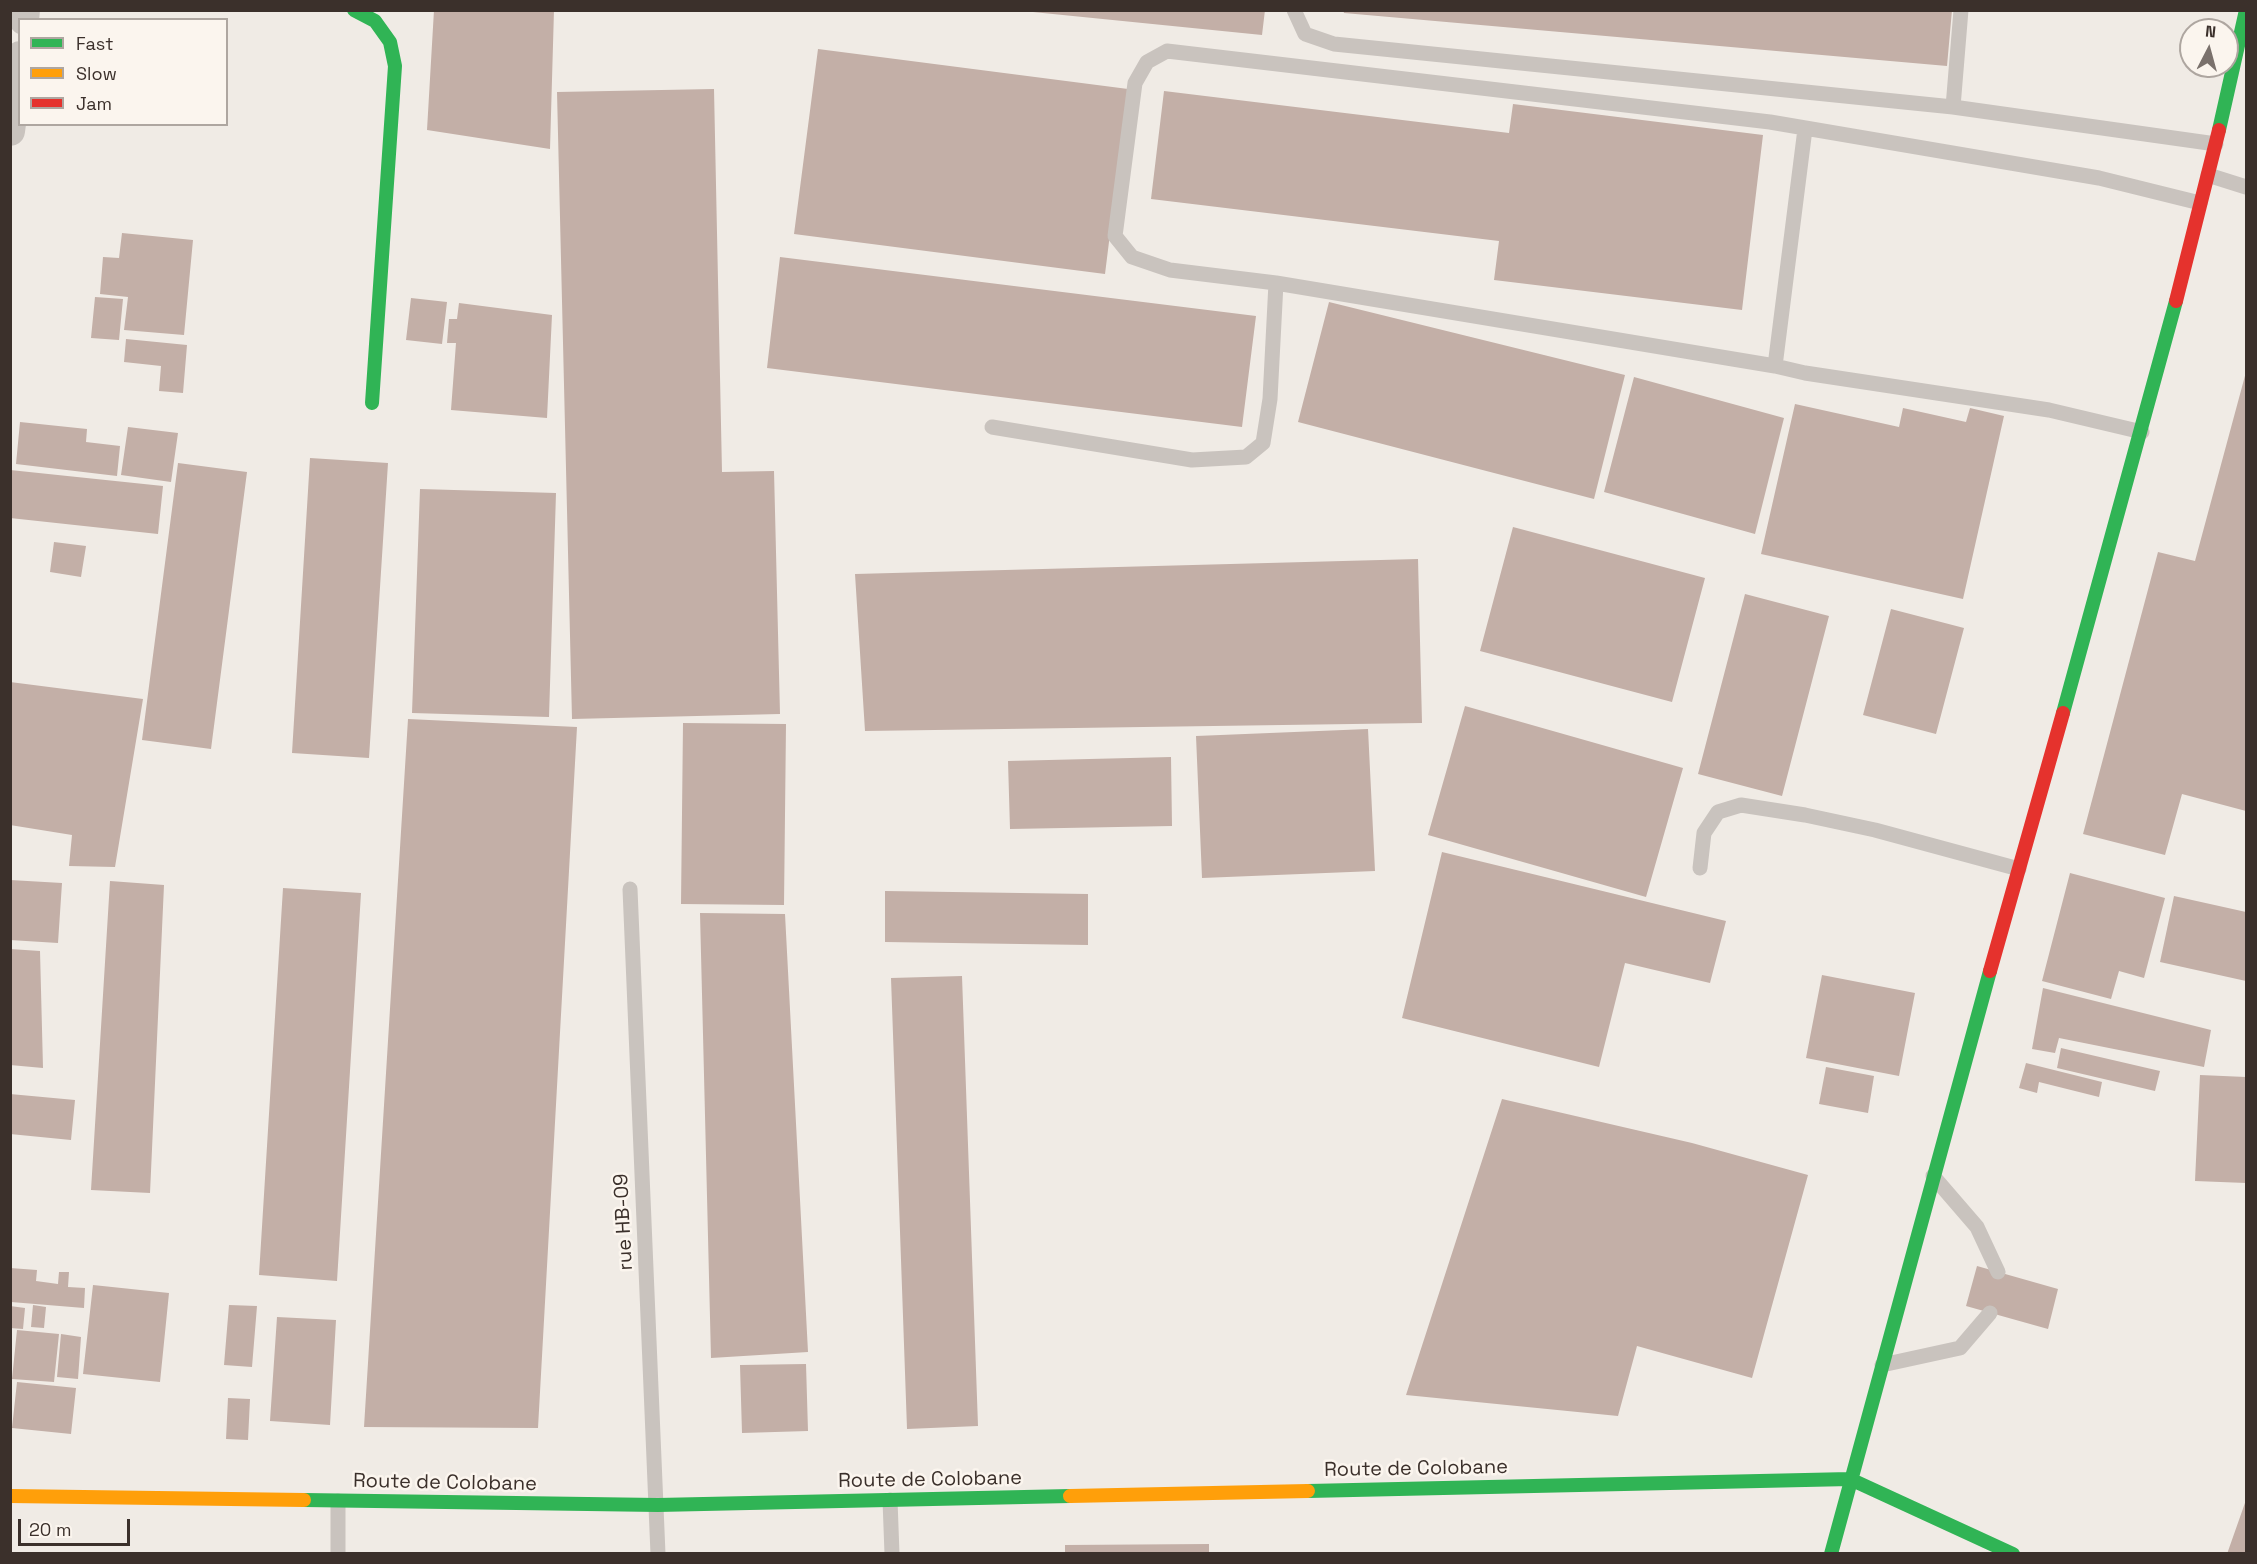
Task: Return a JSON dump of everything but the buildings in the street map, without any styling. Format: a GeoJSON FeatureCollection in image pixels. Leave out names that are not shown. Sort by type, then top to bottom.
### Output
{"type":"FeatureCollection","features":[{"type":"Feature","properties":{"kind":"street"},"geometry":{"type":"LineString","coordinates":[[354,10],[375,21],[390,42],[395,66],[372,403]]}},
{"type":"Feature","properties":{"kind":"street"},"geometry":{"type":"LineString","coordinates":[[1831,1554],[1932,1176],[2142,432],[2216,144],[2246,10]]}},
{"type":"Feature","properties":{"kind":"street"},"geometry":{"type":"LineString","coordinates":[[10,131],[18,71]]}},
{"type":"Feature","properties":{"kind":"street"},"geometry":{"type":"LineString","coordinates":[[1850,1479],[2013,1554]]}},
{"type":"Feature","properties":{"kind":"street","name":"Route de Colobane"},"geometry":{"type":"LineString","coordinates":[[10,1496],[657,1505],[1850,1479]]}},
{"type":"Feature","properties":{"kind":"lane"},"geometry":{"type":"LineString","coordinates":[[1294,10],[1305,34],[1334,44],[1953,107],[2216,144]]}},
{"type":"Feature","properties":{"kind":"lane"},"geometry":{"type":"LineString","coordinates":[[1953,107],[1961,10]]}},
{"type":"Feature","properties":{"kind":"lane"},"geometry":{"type":"LineString","coordinates":[[2142,432],[2049,410],[1805,373],[1775,366],[1276,283],[1170,270],[1132,257],[1115,236],[1135,83],[1147,62],[1167,51],[1805,129],[2099,178],[2200,203]]}},
{"type":"Feature","properties":{"kind":"lane"},"geometry":{"type":"LineString","coordinates":[[1775,366],[1805,129]]}},
{"type":"Feature","properties":{"kind":"lane"},"geometry":{"type":"LineString","coordinates":[[2208,175],[2247,186]]}},
{"type":"Feature","properties":{"kind":"lane"},"geometry":{"type":"LineString","coordinates":[[992,427],[1192,460],[1246,457],[1263,443],[1270,399],[1276,283]]}},
{"type":"Feature","properties":{"kind":"lane"},"geometry":{"type":"LineString","coordinates":[[1700,868],[1704,833],[1718,812],[1741,805],[1805,814],[1875,830],[2019,869]]}},
{"type":"Feature","properties":{"kind":"lane","name":"rue HB-09"},"geometry":{"type":"LineString","coordinates":[[630,889],[658,1554]]}},
{"type":"Feature","properties":{"kind":"lane"},"geometry":{"type":"LineString","coordinates":[[1932,1176],[1977,1227],[1998,1272]]}},
{"type":"Feature","properties":{"kind":"lane"},"geometry":{"type":"LineString","coordinates":[[1881,1365],[1960,1348],[1990,1313]]}},
{"type":"Feature","properties":{"kind":"lane"},"geometry":{"type":"LineString","coordinates":[[890,1500],[892,1554]]}},
{"type":"Feature","properties":{"kind":"lane"},"geometry":{"type":"LineString","coordinates":[[338,1501],[338,1554]]}},
{"type":"Feature","properties":{"kind":"traffic: fast"},"geometry":{"type":"LineString","coordinates":[[354,10],[375,21],[390,42],[395,66],[372,403]]}},
{"type":"Feature","properties":{"kind":"traffic: fast"},"geometry":{"type":"LineString","coordinates":[[2219,130],[2246,10]]}},
{"type":"Feature","properties":{"kind":"traffic: fast"},"geometry":{"type":"LineString","coordinates":[[2063,713],[2176,301]]}},
{"type":"Feature","properties":{"kind":"traffic: fast"},"geometry":{"type":"LineString","coordinates":[[1831,1554],[1990,971]]}},
{"type":"Feature","properties":{"kind":"traffic: fast"},"geometry":{"type":"LineString","coordinates":[[1308,1491],[1850,1479],[2013,1554]]}},
{"type":"Feature","properties":{"kind":"traffic: fast"},"geometry":{"type":"LineString","coordinates":[[304,1500],[658,1505],[1070,1496]]}},
{"type":"Feature","properties":{"kind":"traffic: slow"},"geometry":{"type":"LineString","coordinates":[[1070,1496],[1308,1491]]}},
{"type":"Feature","properties":{"kind":"traffic: slow"},"geometry":{"type":"LineString","coordinates":[[10,1496],[304,1500]]}},
{"type":"Feature","properties":{"kind":"traffic: jam"},"geometry":{"type":"LineString","coordinates":[[2176,301],[2219,130]]}},
{"type":"Feature","properties":{"kind":"traffic: jam"},"geometry":{"type":"LineString","coordinates":[[1990,971],[2063,713]]}}]}
